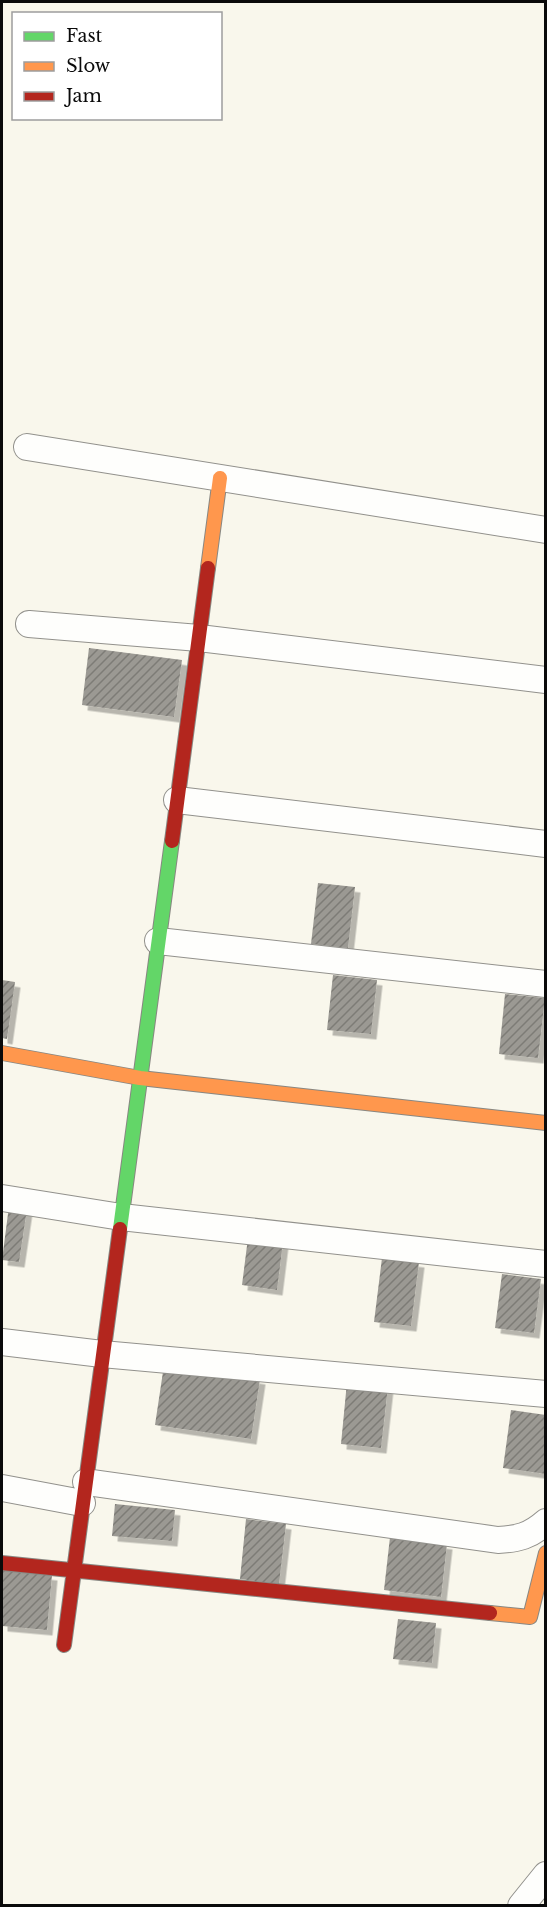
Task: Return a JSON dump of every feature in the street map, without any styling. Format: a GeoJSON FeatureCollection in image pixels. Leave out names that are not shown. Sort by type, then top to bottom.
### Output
{"type":"FeatureCollection","features":[{"type":"Feature","properties":{"kind":"street"},"geometry":{"type":"LineString","coordinates":[[27,447],[546,530]]}},
{"type":"Feature","properties":{"kind":"street"},"geometry":{"type":"LineString","coordinates":[[64,1645],[220,478]]}},
{"type":"Feature","properties":{"kind":"street"},"geometry":{"type":"LineString","coordinates":[[29,624],[198,638],[546,680]]}},
{"type":"Feature","properties":{"kind":"street"},"geometry":{"type":"LineString","coordinates":[[177,800],[546,844]]}},
{"type":"Feature","properties":{"kind":"street"},"geometry":{"type":"LineString","coordinates":[[158,941],[546,984]]}},
{"type":"Feature","properties":{"kind":"street"},"geometry":{"type":"LineString","coordinates":[[2,1053],[140,1078],[546,1123]]}},
{"type":"Feature","properties":{"kind":"street"},"geometry":{"type":"LineString","coordinates":[[2,1198],[121,1217],[546,1264]]}},
{"type":"Feature","properties":{"kind":"street"},"geometry":{"type":"LineString","coordinates":[[2,1342],[102,1354],[546,1394]]}},
{"type":"Feature","properties":{"kind":"street"},"geometry":{"type":"LineString","coordinates":[[2,1488],[84,1492],[498,1540],[543,1535],[530,1617],[2,1563]]}},
{"type":"Feature","properties":{"kind":"street"},"geometry":{"type":"LineString","coordinates":[[521,1905],[546,1875]]}},
{"type":"Feature","properties":{"kind":"building"},"geometry":{"type":"Polygon","coordinates":[[[89,648],[182,660],[174,717],[82,705],[89,648]]]}},
{"type":"Feature","properties":{"kind":"building"},"geometry":{"type":"Polygon","coordinates":[[[318,883],[355,887],[348,948],[311,944],[318,883]]]}},
{"type":"Feature","properties":{"kind":"building"},"geometry":{"type":"Polygon","coordinates":[[[333,975],[377,980],[371,1034],[327,1030],[333,975]]]}},
{"type":"Feature","properties":{"kind":"building"},"geometry":{"type":"Polygon","coordinates":[[[2,980],[15,982],[7,1039],[2,1038],[2,980]]]}},
{"type":"Feature","properties":{"kind":"building"},"geometry":{"type":"Polygon","coordinates":[[[505,994],[545,998],[538,1058],[499,1054],[505,994]]]}},
{"type":"Feature","properties":{"kind":"building"},"geometry":{"type":"Polygon","coordinates":[[[9,1206],[27,1209],[19,1262],[2,1260],[9,1206]]]}},
{"type":"Feature","properties":{"kind":"building"},"geometry":{"type":"Polygon","coordinates":[[[249,1230],[284,1234],[277,1290],[242,1285],[249,1230]]]}},
{"type":"Feature","properties":{"kind":"building"},"geometry":{"type":"Polygon","coordinates":[[[382,1258],[419,1262],[411,1326],[374,1322],[382,1258]]]}},
{"type":"Feature","properties":{"kind":"building"},"geometry":{"type":"Polygon","coordinates":[[[502,1274],[541,1279],[534,1333],[495,1328],[502,1274]]]}},
{"type":"Feature","properties":{"kind":"building"},"geometry":{"type":"Polygon","coordinates":[[[164,1365],[260,1379],[251,1439],[155,1425],[164,1365]]]}},
{"type":"Feature","properties":{"kind":"building"},"geometry":{"type":"Polygon","coordinates":[[[347,1382],[388,1386],[381,1448],[341,1444],[347,1382]]]}},
{"type":"Feature","properties":{"kind":"building"},"geometry":{"type":"Polygon","coordinates":[[[511,1410],[546,1415],[546,1474],[503,1468],[511,1410]]]}},
{"type":"Feature","properties":{"kind":"building"},"geometry":{"type":"Polygon","coordinates":[[[115,1504],[175,1510],[172,1541],[112,1536],[115,1504]]]}},
{"type":"Feature","properties":{"kind":"building"},"geometry":{"type":"Polygon","coordinates":[[[246,1519],[286,1524],[279,1584],[240,1579],[246,1519]]]}},
{"type":"Feature","properties":{"kind":"building"},"geometry":{"type":"Polygon","coordinates":[[[390,1537],[447,1544],[441,1597],[384,1590],[390,1537]]]}},
{"type":"Feature","properties":{"kind":"building"},"geometry":{"type":"Polygon","coordinates":[[[2,1570],[52,1575],[47,1630],[2,1626],[2,1570]]]}},
{"type":"Feature","properties":{"kind":"building"},"geometry":{"type":"Polygon","coordinates":[[[398,1619],[436,1623],[432,1663],[393,1659],[398,1619]]]}},
{"type":"Feature","properties":{"kind":"traffic: fast"},"geometry":{"type":"LineString","coordinates":[[120,1229],[172,841]]}},
{"type":"Feature","properties":{"kind":"traffic: slow"},"geometry":{"type":"LineString","coordinates":[[208,568],[220,478]]}},
{"type":"Feature","properties":{"kind":"traffic: slow"},"geometry":{"type":"LineString","coordinates":[[2,1053],[140,1078],[546,1123]]}},
{"type":"Feature","properties":{"kind":"traffic: slow"},"geometry":{"type":"LineString","coordinates":[[490,1613],[530,1617],[546,1553]]}},
{"type":"Feature","properties":{"kind":"traffic: jam"},"geometry":{"type":"LineString","coordinates":[[172,841],[208,568]]}},
{"type":"Feature","properties":{"kind":"traffic: jam"},"geometry":{"type":"LineString","coordinates":[[64,1645],[120,1229]]}},
{"type":"Feature","properties":{"kind":"traffic: jam"},"geometry":{"type":"LineString","coordinates":[[2,1563],[490,1613]]}}]}
